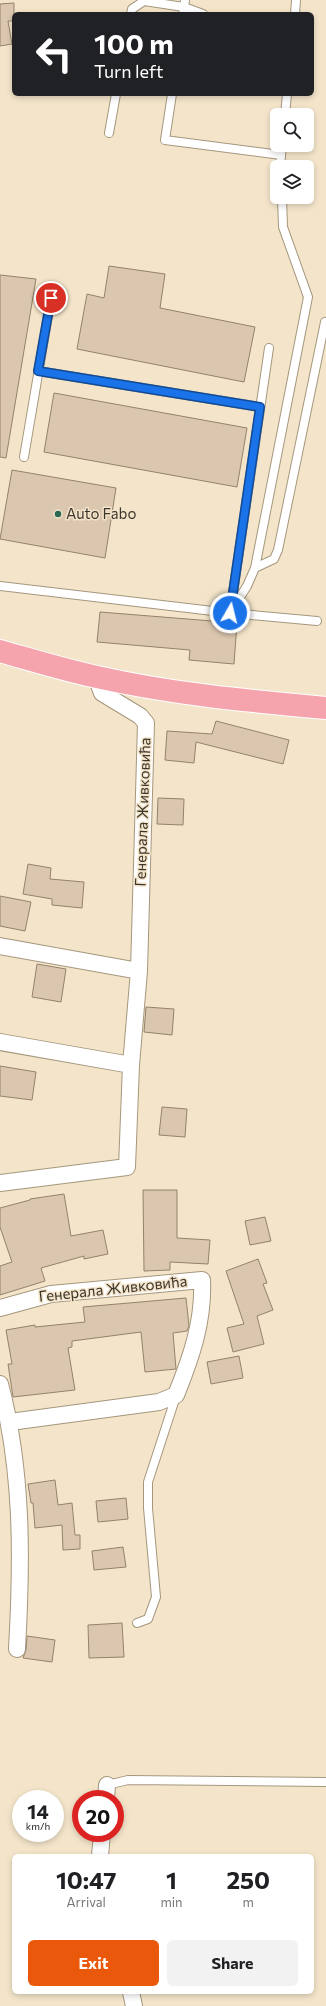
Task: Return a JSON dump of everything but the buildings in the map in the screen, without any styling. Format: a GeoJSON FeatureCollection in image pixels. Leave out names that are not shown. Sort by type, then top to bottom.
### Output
{"type":"FeatureCollection","features":[{"type":"Feature","properties":{"kind":"main road"},"geometry":{"type":"LineString","coordinates":[[0,651],[96,677],[228,699],[326,708]]}},
{"type":"Feature","properties":{"kind":"street","name":"Генерала Живковића"},"geometry":{"type":"LineString","coordinates":[[0,1183],[127,1167],[131,1065],[139,971],[146,724],[140,716],[102,693],[96,677]]}},
{"type":"Feature","properties":{"kind":"street"},"geometry":{"type":"LineString","coordinates":[[0,946],[139,971]]}},
{"type":"Feature","properties":{"kind":"street"},"geometry":{"type":"LineString","coordinates":[[0,1042],[131,1065]]}},
{"type":"Feature","properties":{"kind":"street","name":"Генерала Живковића"},"geometry":{"type":"LineString","coordinates":[[0,1308],[52,1294],[202,1280],[203,1301],[194,1351],[176,1395]]}},
{"type":"Feature","properties":{"kind":"street"},"geometry":{"type":"LineString","coordinates":[[0,1384],[10,1422],[21,1523],[17,1649]]}},
{"type":"Feature","properties":{"kind":"street"},"geometry":{"type":"LineString","coordinates":[[10,1422],[159,1402],[176,1395]]}},
{"type":"Feature","properties":{"kind":"street"},"geometry":{"type":"LineString","coordinates":[[100,1854],[101,1842]]}},
{"type":"Feature","properties":{"kind":"street"},"geometry":{"type":"LineString","coordinates":[[131,1994],[134,2006]]}},
{"type":"Feature","properties":{"kind":"lane"},"geometry":{"type":"LineString","coordinates":[[295,12],[296,0]]}},
{"type":"Feature","properties":{"kind":"lane"},"geometry":{"type":"LineString","coordinates":[[131,12],[132,9],[144,1],[184,7],[198,12]]}},
{"type":"Feature","properties":{"kind":"lane"},"geometry":{"type":"LineString","coordinates":[[109,133],[116,96]]}},
{"type":"Feature","properties":{"kind":"lane"},"geometry":{"type":"LineString","coordinates":[[172,96],[165,140],[281,155]]}},
{"type":"Feature","properties":{"kind":"lane"},"geometry":{"type":"LineString","coordinates":[[286,108],[287,96]]}},
{"type":"Feature","properties":{"kind":"lane"},"geometry":{"type":"LineString","coordinates":[[281,152],[281,160]]}},
{"type":"Feature","properties":{"kind":"lane"},"geometry":{"type":"LineString","coordinates":[[230,613],[247,586],[255,568],[308,297],[283,227],[282,204]]}},
{"type":"Feature","properties":{"kind":"lane"},"geometry":{"type":"LineString","coordinates":[[24,457],[51,298]]}},
{"type":"Feature","properties":{"kind":"lane"},"geometry":{"type":"LineString","coordinates":[[255,568],[274,559],[278,550],[325,322]]}},
{"type":"Feature","properties":{"kind":"lane"},"geometry":{"type":"LineString","coordinates":[[230,613],[269,348]]}},
{"type":"Feature","properties":{"kind":"lane"},"geometry":{"type":"LineString","coordinates":[[38,371],[260,407]]}},
{"type":"Feature","properties":{"kind":"lane"},"geometry":{"type":"LineString","coordinates":[[0,586],[230,613],[317,621]]}},
{"type":"Feature","properties":{"kind":"lane"},"geometry":{"type":"LineString","coordinates":[[137,1623],[148,1619],[156,1597],[148,1508],[148,1482],[176,1395]]}},
{"type":"Feature","properties":{"kind":"lane"},"geometry":{"type":"LineString","coordinates":[[110,1790],[128,1780],[326,1782]]}},
{"type":"Feature","properties":{"kind":"place","name":"Auto Fabo"},"geometry":{"type":"Point","coordinates":[58,514]}},
{"type":"Feature","properties":{"kind":"route"},"geometry":{"type":"LineString","coordinates":[[51,298],[38,371],[260,407],[230,613]]}}]}
